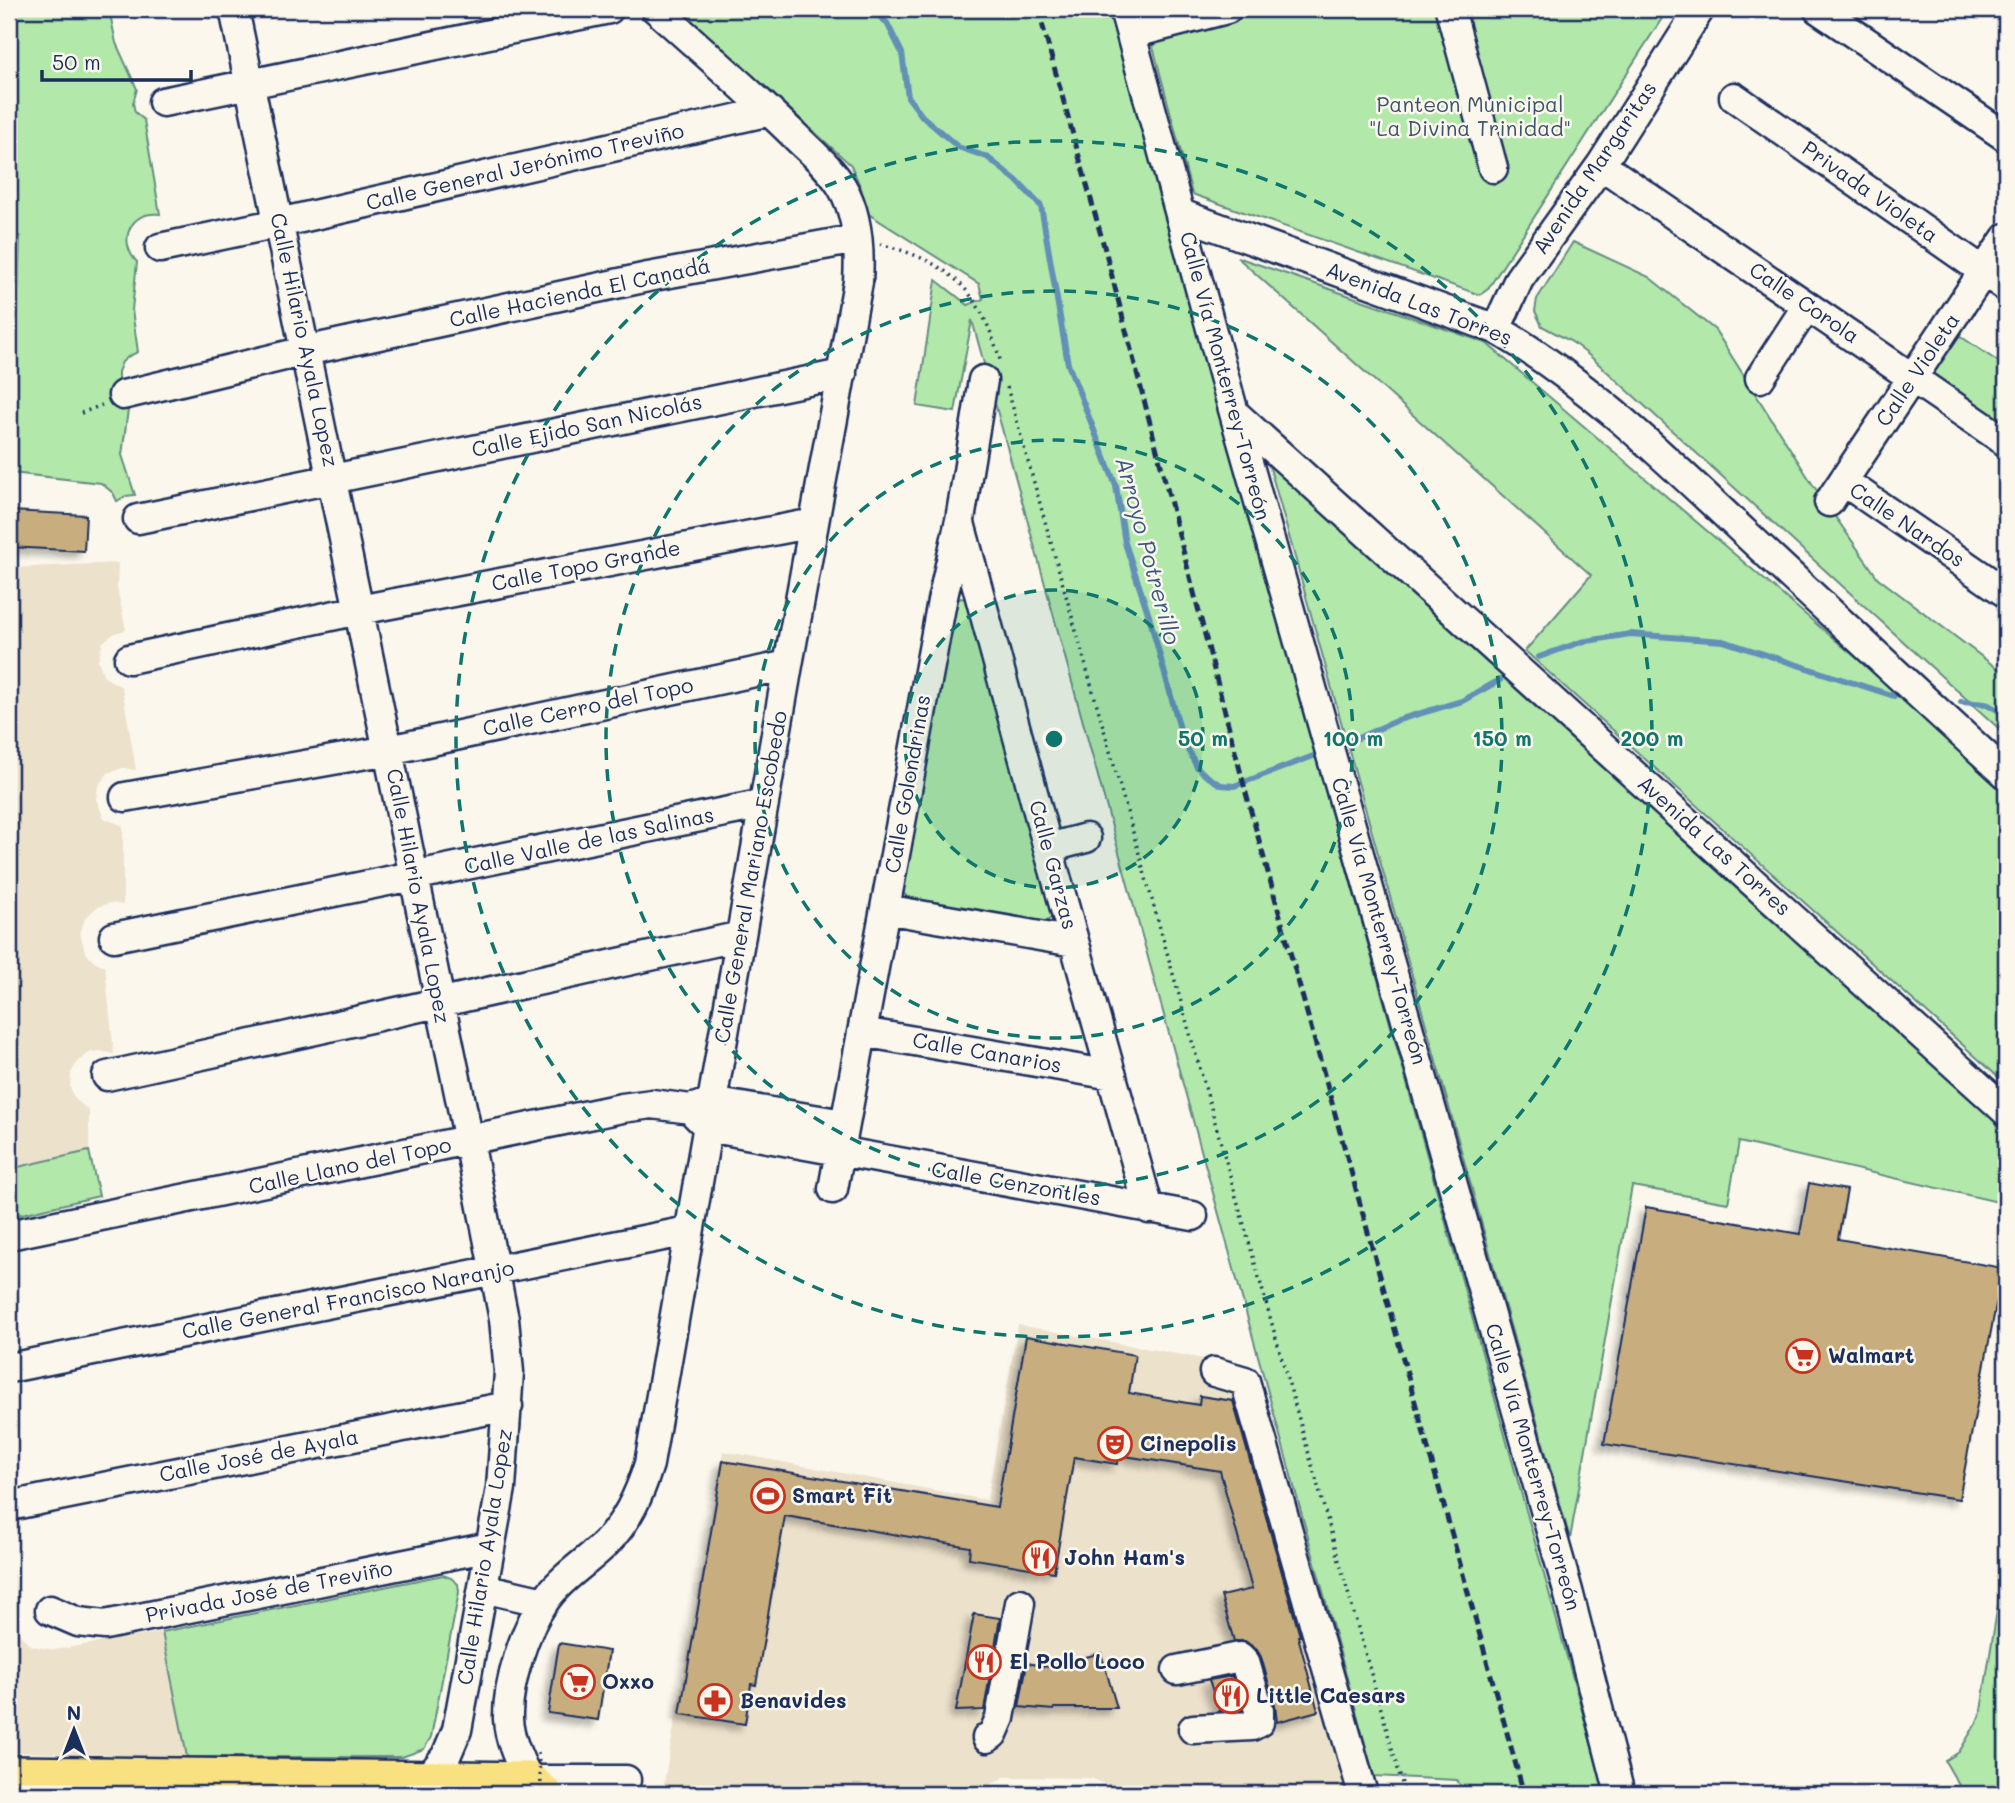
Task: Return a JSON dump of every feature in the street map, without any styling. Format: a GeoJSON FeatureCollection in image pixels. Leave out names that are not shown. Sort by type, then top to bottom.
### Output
{"type":"FeatureCollection","features":[{"type":"Feature","properties":{"kind":"main road"},"geometry":{"type":"LineString","coordinates":[[9,1774],[538,1780]]}},
{"type":"Feature","properties":{"kind":"street","name":"Calle Hilario Ayala Lopez"},"geometry":{"type":"LineString","coordinates":[[234,9],[304,351],[333,478],[439,1003],[470,1141],[509,1353],[508,1406],[501,1488],[491,1547],[453,1743],[428,1780]]}},
{"type":"Feature","properties":{"kind":"street"},"geometry":{"type":"LineString","coordinates":[[163,102],[609,9]]}},
{"type":"Feature","properties":{"kind":"street","name":"Calle General Mariano Escobedo"},"geometry":{"type":"LineString","coordinates":[[538,1780],[512,1740],[508,1718],[515,1671],[521,1650],[544,1602],[618,1529],[641,1489],[649,1464],[688,1231],[703,1113],[741,936],[842,374],[860,258],[843,189],[823,163],[770,111],[656,9]]}},
{"type":"Feature","properties":{"kind":"street"},"geometry":{"type":"LineString","coordinates":[[1127,21],[1227,9]]}},
{"type":"Feature","properties":{"kind":"street"},"geometry":{"type":"LineString","coordinates":[[1450,9],[1493,168]]}},
{"type":"Feature","properties":{"kind":"street","name":"Avenida Margaritas"},"geometry":{"type":"LineString","coordinates":[[1496,329],[1519,279],[1601,165],[1700,9]]}},
{"type":"Feature","properties":{"kind":"street"},"geometry":{"type":"LineString","coordinates":[[1818,9],[2006,137]]}},
{"type":"Feature","properties":{"kind":"street","name":"Calle Vía Monterrey-Torreón"},"geometry":{"type":"LineString","coordinates":[[1127,21],[1234,413],[1568,1591],[1620,1794]]}},
{"type":"Feature","properties":{"kind":"street","name":"Privada Violeta"},"geometry":{"type":"LineString","coordinates":[[1734,97],[1995,280]]}},
{"type":"Feature","properties":{"kind":"street","name":"Calle General Jerónimo Treviño"},"geometry":{"type":"LineString","coordinates":[[160,247],[279,223],[770,111]]}},
{"type":"Feature","properties":{"kind":"street","name":"Calle Corola"},"geometry":{"type":"LineString","coordinates":[[1601,165],[2006,442]]}},
{"type":"Feature","properties":{"kind":"street","name":"Avenida Las Torres"},"geometry":{"type":"LineString","coordinates":[[1181,214],[1496,329],[1561,370],[1666,460],[2006,774]]}},
{"type":"Feature","properties":{"kind":"street","name":"Calle Violeta"},"geometry":{"type":"LineString","coordinates":[[1836,491],[1913,378],[1995,280],[2006,238]]}},
{"type":"Feature","properties":{"kind":"street","name":"Calle Hacienda El Canadá"},"geometry":{"type":"LineString","coordinates":[[123,395],[304,351],[648,277],[857,239]]}},
{"type":"Feature","properties":{"kind":"street"},"geometry":{"type":"LineString","coordinates":[[1760,378],[1807,306]]}},
{"type":"Feature","properties":{"kind":"street","name":"Calle Ejido San Nicolás"},"geometry":{"type":"LineString","coordinates":[[138,519],[842,374]]}},
{"type":"Feature","properties":{"kind":"street","name":"Calle Golondrinas"},"geometry":{"type":"LineString","coordinates":[[833,1189],[942,601],[960,520],[998,379]]}},
{"type":"Feature","properties":{"kind":"street","name":"Avenida Las Torres"},"geometry":{"type":"LineString","coordinates":[[1234,413],[2006,1111]]}},
{"type":"Feature","properties":{"kind":"street","name":"Calle Nardos"},"geometry":{"type":"LineString","coordinates":[[1836,491],[2006,593]]}},
{"type":"Feature","properties":{"kind":"street","name":"Calle Garzas"},"geometry":{"type":"LineString","coordinates":[[960,520],[1149,1209]]}},
{"type":"Feature","properties":{"kind":"street","name":"Calle Topo Grande"},"geometry":{"type":"LineString","coordinates":[[129,659],[359,610],[814,523]]}},
{"type":"Feature","properties":{"kind":"street","name":"Calle Cerro del Topo"},"geometry":{"type":"LineString","coordinates":[[125,797],[389,750],[788,665]]}},
{"type":"Feature","properties":{"kind":"street","name":"Calle Valle de las Salinas"},"geometry":{"type":"LineString","coordinates":[[114,937],[764,804]]}},
{"type":"Feature","properties":{"kind":"street"},"geometry":{"type":"LineString","coordinates":[[1048,848],[1086,838]]}},
{"type":"Feature","properties":{"kind":"street"},"geometry":{"type":"LineString","coordinates":[[885,909],[1074,942]]}},
{"type":"Feature","properties":{"kind":"street"},"geometry":{"type":"LineString","coordinates":[[107,1076],[741,936]]}},
{"type":"Feature","properties":{"kind":"street","name":"Calle Canarios"},"geometry":{"type":"LineString","coordinates":[[862,1032],[1112,1075]]}},
{"type":"Feature","properties":{"kind":"street","name":"Calle Llano del Topo"},"geometry":{"type":"LineString","coordinates":[[9,1235],[622,1108],[652,1104],[703,1113]]}},
{"type":"Feature","properties":{"kind":"street"},"geometry":{"type":"LineString","coordinates":[[703,1113],[844,1124]]}},
{"type":"Feature","properties":{"kind":"street","name":"Calle Cenzontles"},"geometry":{"type":"LineString","coordinates":[[703,1113],[839,1152],[1193,1216]]}},
{"type":"Feature","properties":{"kind":"street","name":"Calle General Francisco Naranjo"},"geometry":{"type":"LineString","coordinates":[[9,1368],[688,1231]]}},
{"type":"Feature","properties":{"kind":"street"},"geometry":{"type":"LineString","coordinates":[[1214,1372],[1245,1381],[1363,1794]]}},
{"type":"Feature","properties":{"kind":"street","name":"Calle José de Ayala"},"geometry":{"type":"LineString","coordinates":[[9,1506],[508,1406]]}},
{"type":"Feature","properties":{"kind":"street","name":"Privada José de Treviño"},"geometry":{"type":"LineString","coordinates":[[50,1610],[78,1622],[105,1625],[491,1547]]}},
{"type":"Feature","properties":{"kind":"street"},"geometry":{"type":"LineString","coordinates":[[483,1588],[544,1602]]}},
{"type":"Feature","properties":{"kind":"street"},"geometry":{"type":"LineString","coordinates":[[987,1738],[993,1734],[1000,1718],[1020,1603]]}},
{"type":"Feature","properties":{"kind":"street"},"geometry":{"type":"LineString","coordinates":[[1177,1670],[1240,1657],[1245,1662],[1259,1710],[1259,1722],[1252,1726],[1193,1729]]}},
{"type":"Feature","properties":{"kind":"street"},"geometry":{"type":"LineString","coordinates":[[538,1780],[626,1780]]}},
{"type":"Feature","properties":{"kind":"path"},"geometry":{"type":"LineString","coordinates":[[857,239],[896,248],[922,258],[955,278],[985,315],[998,379],[1405,1794]]}},
{"type":"Feature","properties":{"kind":"shaded area"},"geometry":{"type":"Polygon","coordinates":[[[118,563],[117,588],[126,630],[115,633],[103,642],[98,660],[104,677],[122,687],[136,770],[123,768],[108,773],[98,786],[96,799],[104,818],[123,826],[123,905],[110,903],[97,907],[85,918],[80,933],[85,952],[93,961],[105,966],[114,1054],[91,1052],[78,1061],[71,1073],[70,1087],[74,1098],[89,1111],[89,1151],[9,1169],[9,568],[118,563]]]}},
{"type":"Feature","properties":{"kind":"shaded area"},"geometry":{"type":"Polygon","coordinates":[[[1018,1325],[1254,1368],[1258,1371],[1376,1790],[1116,1789],[1091,1778],[1004,1777],[977,1793],[663,1789],[723,1451],[987,1500],[1018,1325]]]}},
{"type":"Feature","properties":{"kind":"shaded area"},"geometry":{"type":"Polygon","coordinates":[[[9,1551],[18,1596],[12,1608],[13,1622],[19,1634],[32,1646],[54,1650],[162,1632],[187,1757],[9,1752],[9,1551]]]}},
{"type":"Feature","properties":{"kind":"green space"},"geometry":{"type":"Polygon","coordinates":[[[109,9],[116,43],[137,89],[133,103],[135,112],[144,120],[160,214],[150,214],[134,222],[128,237],[131,254],[137,262],[132,310],[138,352],[122,362],[118,372],[118,384],[129,402],[122,455],[135,495],[117,501],[113,493],[101,483],[12,473],[20,236],[9,234],[9,10],[109,9]]]}},
{"type":"Feature","properties":{"kind":"green space"},"geometry":{"type":"Polygon","coordinates":[[[679,9],[1111,9],[1311,740],[1603,1786],[1601,1794],[1465,1794],[1457,1780],[1374,1776],[972,320],[955,412],[917,406],[936,280],[968,305],[983,299],[979,284],[867,213],[861,188],[851,165],[679,9]]]}},
{"type":"Feature","properties":{"kind":"green space","name":"Panteon Municipal \"La Divina Trinidad\""},"geometry":{"type":"Polygon","coordinates":[[[1143,9],[1668,9],[1488,289],[1480,295],[1192,194],[1143,9]]]}},
{"type":"Feature","properties":{"kind":"green space"},"geometry":{"type":"Polygon","coordinates":[[[1573,242],[1649,277],[1715,330],[1813,485],[1878,578],[2006,675],[2006,735],[1591,357],[1572,342],[1542,326],[1535,311],[1537,299],[1573,242]]]}},
{"type":"Feature","properties":{"kind":"green space"},"geometry":{"type":"Polygon","coordinates":[[[1237,257],[1486,343],[1900,695],[2006,792],[2006,1084],[1525,651],[1591,575],[1237,257]]]}},
{"type":"Feature","properties":{"kind":"green space"},"geometry":{"type":"Polygon","coordinates":[[[1957,334],[2006,367],[2006,425],[1930,373],[1957,334]]]}},
{"type":"Feature","properties":{"kind":"green space"},"geometry":{"type":"Polygon","coordinates":[[[1268,461],[2006,1129],[2006,1198],[1998,1202],[1739,1142],[1728,1203],[1632,1186],[1570,1539],[1268,461]]]}},
{"type":"Feature","properties":{"kind":"green space"},"geometry":{"type":"Polygon","coordinates":[[[961,598],[969,600],[1052,914],[1046,922],[910,899],[902,892],[955,602],[961,598]]]}},
{"type":"Feature","properties":{"kind":"green space"},"geometry":{"type":"Polygon","coordinates":[[[89,1151],[99,1196],[9,1217],[9,1169],[89,1151]]]}},
{"type":"Feature","properties":{"kind":"green space"},"geometry":{"type":"Polygon","coordinates":[[[2006,1554],[2006,1794],[1964,1794],[1945,1761],[1959,1752],[1980,1717],[2006,1554]]]}},
{"type":"Feature","properties":{"kind":"green space"},"geometry":{"type":"Polygon","coordinates":[[[443,1575],[458,1584],[459,1592],[431,1737],[424,1749],[402,1757],[187,1757],[162,1632],[443,1575]]]}},
{"type":"Feature","properties":{"kind":"building"},"geometry":{"type":"Polygon","coordinates":[[[11,511],[86,515],[84,551],[9,547],[11,511]]]}},
{"type":"Feature","properties":{"kind":"building","name":"Walmart"},"geometry":{"type":"Polygon","coordinates":[[[1809,1183],[1847,1190],[1838,1239],[2003,1268],[1959,1499],[1604,1444],[1646,1207],[1800,1234],[1809,1183]]]}},
{"type":"Feature","properties":{"kind":"building"},"geometry":{"type":"Polygon","coordinates":[[[1026,1336],[1135,1355],[1129,1393],[1199,1405],[1200,1396],[1233,1401],[1300,1636],[1318,1711],[1277,1722],[1275,1705],[1261,1657],[1257,1650],[1245,1641],[1234,1641],[1221,1596],[1252,1589],[1220,1471],[1118,1455],[1117,1464],[1074,1457],[1054,1572],[969,1558],[970,1547],[785,1516],[756,1685],[751,1684],[745,1724],[680,1714],[723,1461],[997,1507],[1026,1336]]]}},
{"type":"Feature","properties":{"kind":"building","name":"El Pollo Loco"},"geometry":{"type":"Polygon","coordinates":[[[974,1614],[1000,1618],[984,1710],[956,1711],[974,1614]]]}},
{"type":"Feature","properties":{"kind":"building","name":"Oxxo"},"geometry":{"type":"Polygon","coordinates":[[[559,1643],[609,1651],[598,1720],[548,1713],[559,1643]]]}},
{"type":"Feature","properties":{"kind":"building"},"geometry":{"type":"Polygon","coordinates":[[[1101,1653],[1117,1708],[1054,1710],[1019,1707],[1027,1663],[1048,1667],[1101,1653]]]}},
{"type":"Feature","properties":{"kind":"building"},"geometry":{"type":"Polygon","coordinates":[[[1232,1676],[1242,1710],[1220,1711],[1209,1680],[1232,1676]]]}},
{"type":"Feature","properties":{"kind":"waterway","name":"Arroyo Potrerillo"},"geometry":{"type":"LineString","coordinates":[[871,9],[887,23],[902,53],[908,97],[922,116],[958,147],[987,157],[1016,180],[1041,206],[1068,364],[1116,486],[1125,543],[1149,616],[1183,740],[1197,767],[1221,785],[1234,786],[1324,752]]}},
{"type":"Feature","properties":{"kind":"waterway","name":"Arroyo Potrerillo"},"geometry":{"type":"LineString","coordinates":[[1539,657],[1581,642],[1630,634],[1723,641],[1894,696]]}},
{"type":"Feature","properties":{"kind":"waterway","name":"Arroyo Potrerillo"},"geometry":{"type":"LineString","coordinates":[[1338,747],[1398,720],[1462,701],[1500,680]]}},
{"type":"Feature","properties":{"kind":"waterway","name":"Arroyo Potrerillo"},"geometry":{"type":"LineString","coordinates":[[1961,702],[1987,704],[2006,715]]}},
{"type":"Feature","properties":{"kind":"railway"},"geometry":{"type":"LineString","coordinates":[[1038,9],[1107,257],[1247,797],[1524,1794]]}},
{"type":"Feature","properties":{"kind":"place","name":"Walmart"},"geometry":{"type":"Point","coordinates":[1803,1356]}},
{"type":"Feature","properties":{"kind":"place","name":"Cinepolis"},"geometry":{"type":"Point","coordinates":[1115,1444]}},
{"type":"Feature","properties":{"kind":"place","name":"Smart Fit"},"geometry":{"type":"Point","coordinates":[768,1496]}},
{"type":"Feature","properties":{"kind":"place","name":"John Ham's"},"geometry":{"type":"Point","coordinates":[1040,1558]}},
{"type":"Feature","properties":{"kind":"place","name":"El Pollo Loco"},"geometry":{"type":"Point","coordinates":[984,1662]}},
{"type":"Feature","properties":{"kind":"place","name":"Oxxo"},"geometry":{"type":"Point","coordinates":[578,1682]}},
{"type":"Feature","properties":{"kind":"place","name":"Little Caesars"},"geometry":{"type":"Point","coordinates":[1231,1696]}},
{"type":"Feature","properties":{"kind":"place","name":"Benavides"},"geometry":{"type":"Point","coordinates":[715,1701]}}]}
